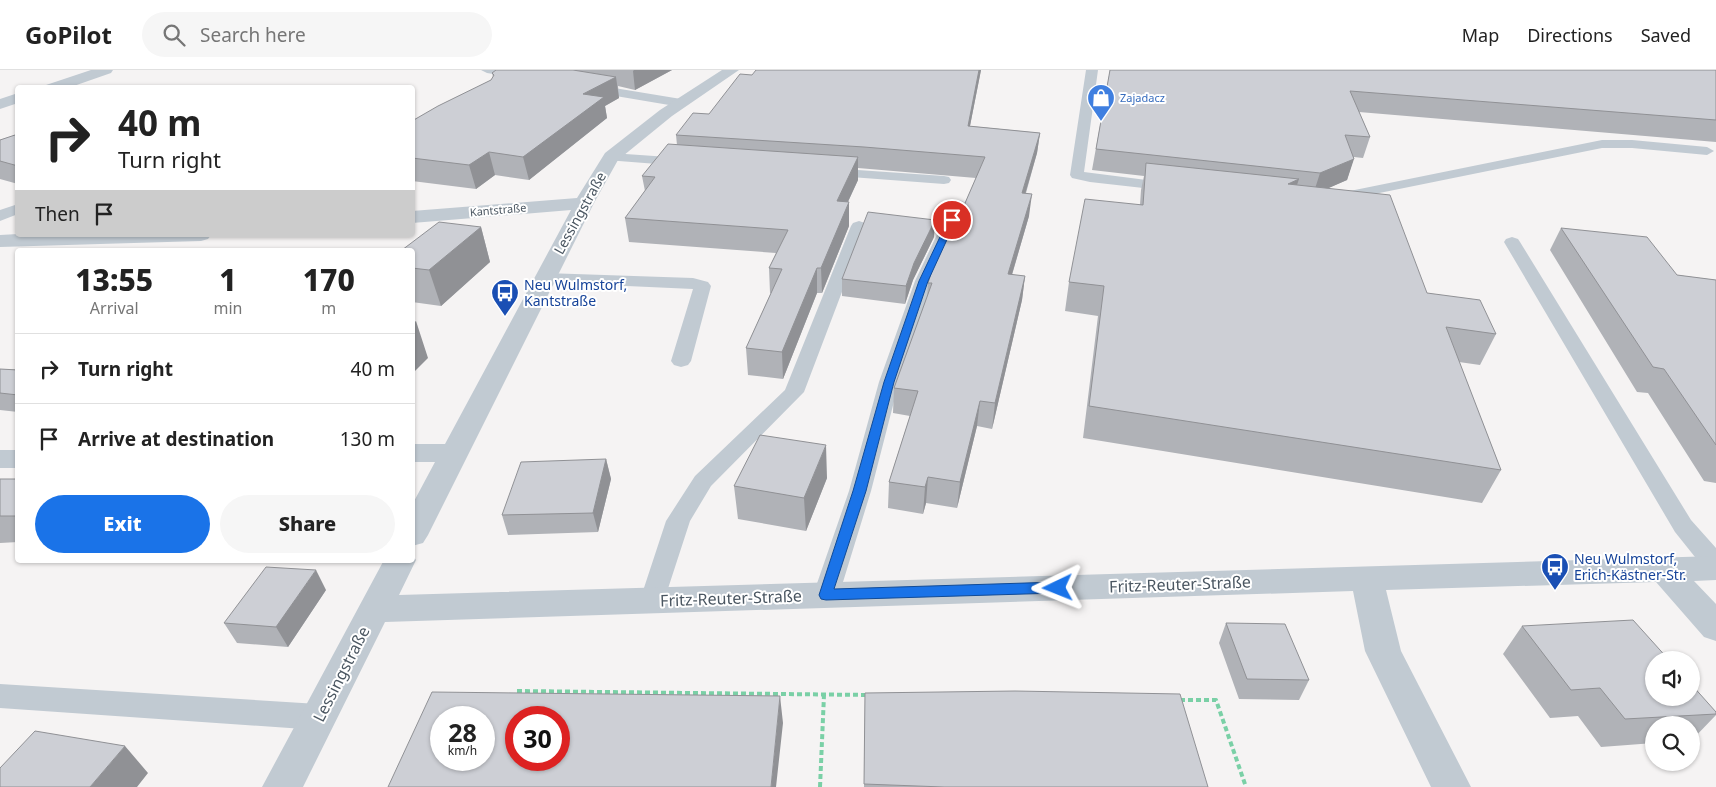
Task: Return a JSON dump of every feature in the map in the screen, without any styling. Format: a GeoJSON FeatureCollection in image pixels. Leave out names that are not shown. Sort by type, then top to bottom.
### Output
{"type":"FeatureCollection","features":[{"type":"Feature","properties":{"kind":"street"},"geometry":{"type":"LineString","coordinates":[[60,85],[106,70]]}},
{"type":"Feature","properties":{"kind":"street","name":"Lessingstraße"},"geometry":{"type":"LineString","coordinates":[[415,529],[584,203],[611,158],[666,113],[732,70]]}},
{"type":"Feature","properties":{"kind":"street"},"geometry":{"type":"LineString","coordinates":[[0,104],[15,99]]}},
{"type":"Feature","properties":{"kind":"street","name":"Kantstraße"},"geometry":{"type":"LineString","coordinates":[[415,217],[584,203]]}},
{"type":"Feature","properties":{"kind":"street"},"geometry":{"type":"LineString","coordinates":[[0,241],[134,237]]}},
{"type":"Feature","properties":{"kind":"street"},"geometry":{"type":"LineString","coordinates":[[415,453],[455,453]]}},
{"type":"Feature","properties":{"kind":"street"},"geometry":{"type":"LineString","coordinates":[[0,459],[15,459]]}},
{"type":"Feature","properties":{"kind":"street","name":"Lessingstraße"},"geometry":{"type":"LineString","coordinates":[[282,787],[398,563]]}},
{"type":"Feature","properties":{"kind":"street","name":"Fritz-Reuter-Straße"},"geometry":{"type":"LineString","coordinates":[[375,609],[1716,567]]}},
{"type":"Feature","properties":{"kind":"street"},"geometry":{"type":"LineString","coordinates":[[1664,569],[1716,627]]}},
{"type":"Feature","properties":{"kind":"street"},"geometry":{"type":"LineString","coordinates":[[1367,578],[1383,651],[1451,787]]}},
{"type":"Feature","properties":{"kind":"lane"},"geometry":{"type":"LineString","coordinates":[[487,70],[532,77]]}},
{"type":"Feature","properties":{"kind":"lane"},"geometry":{"type":"LineString","coordinates":[[1092,70],[1077,175],[1187,188]]}},
{"type":"Feature","properties":{"kind":"lane"},"geometry":{"type":"LineString","coordinates":[[573,85],[681,103]]}},
{"type":"Feature","properties":{"kind":"lane"},"geometry":{"type":"LineString","coordinates":[[1322,200],[1602,144],[1632,144],[1707,151]]}},
{"type":"Feature","properties":{"kind":"lane"},"geometry":{"type":"LineString","coordinates":[[611,158],[700,164]]}},
{"type":"Feature","properties":{"kind":"lane"},"geometry":{"type":"LineString","coordinates":[[817,172],[944,180]]}},
{"type":"Feature","properties":{"kind":"lane"},"geometry":{"type":"LineString","coordinates":[[826,595],[860,491],[889,382],[924,281],[959,205]]}},
{"type":"Feature","properties":{"kind":"lane"},"geometry":{"type":"LineString","coordinates":[[0,216],[15,209]]}},
{"type":"Feature","properties":{"kind":"lane"},"geometry":{"type":"LineString","coordinates":[[653,600],[678,522],[703,481],[794,392],[860,226]]}},
{"type":"Feature","properties":{"kind":"lane"},"geometry":{"type":"LineString","coordinates":[[1512,242],[1683,526],[1716,567]]}},
{"type":"Feature","properties":{"kind":"lane"},"geometry":{"type":"LineString","coordinates":[[545,278],[693,283],[702,286],[681,361]]}},
{"type":"Feature","properties":{"kind":"lane"},"geometry":{"type":"LineString","coordinates":[[0,696],[318,717]]}},
{"type":"Feature","properties":{"kind":"path"},"geometry":{"type":"LineString","coordinates":[[517,691],[874,695]]}},
{"type":"Feature","properties":{"kind":"path"},"geometry":{"type":"LineString","coordinates":[[820,787],[824,695]]}},
{"type":"Feature","properties":{"kind":"path"},"geometry":{"type":"LineString","coordinates":[[1176,700],[1216,700],[1246,787]]}},
{"type":"Feature","properties":{"kind":"building"},"geometry":{"type":"Polygon","coordinates":[[[496,70],[573,70],[616,77],[583,94],[604,97],[523,157],[489,152],[469,165],[415,158],[415,119],[491,80],[494,75],[492,73],[496,70]]]}},
{"type":"Feature","properties":{"kind":"building"},"geometry":{"type":"Polygon","coordinates":[[[756,70],[979,70],[968,126],[1040,133],[1022,193],[1032,194],[1008,274],[1025,276],[995,403],[980,401],[960,482],[928,477],[925,487],[889,482],[918,391],[894,388],[932,283],[928,283],[936,258],[955,217],[959,217],[985,157],[676,135],[693,113],[709,114],[740,74],[752,75],[756,70]]]}},
{"type":"Feature","properties":{"kind":"building"},"geometry":{"type":"Polygon","coordinates":[[[1110,70],[1716,70],[1716,120],[1350,91],[1370,137],[1345,135],[1354,159],[1320,173],[1096,149],[1110,70]]]}},
{"type":"Feature","properties":{"kind":"building"},"geometry":{"type":"Polygon","coordinates":[[[15,135],[15,165],[0,161],[0,140],[15,135]]]}},
{"type":"Feature","properties":{"kind":"building"},"geometry":{"type":"Polygon","coordinates":[[[668,144],[858,157],[837,201],[849,202],[821,268],[817,268],[782,352],[746,348],[782,269],[769,268],[788,230],[625,218],[655,177],[642,176],[668,144]]]}},
{"type":"Feature","properties":{"kind":"building"},"geometry":{"type":"Polygon","coordinates":[[[1146,163],[1299,179],[1288,184],[1390,195],[1427,293],[1480,300],[1496,334],[1446,327],[1501,470],[1089,406],[1104,286],[1069,282],[1085,199],[1143,205],[1146,163]]]}},
{"type":"Feature","properties":{"kind":"building"},"geometry":{"type":"Polygon","coordinates":[[[868,212],[935,220],[914,263],[906,286],[842,279],[868,212]]]}},
{"type":"Feature","properties":{"kind":"building"},"geometry":{"type":"Polygon","coordinates":[[[439,222],[481,227],[429,270],[415,268],[415,248],[405,248],[439,222]]]}},
{"type":"Feature","properties":{"kind":"building"},"geometry":{"type":"Polygon","coordinates":[[[1561,228],[1647,237],[1677,275],[1716,280],[1716,445],[1664,369],[1653,367],[1561,228]]]}},
{"type":"Feature","properties":{"kind":"building"},"geometry":{"type":"Polygon","coordinates":[[[0,369],[15,370],[15,395],[0,393],[0,369]]]}},
{"type":"Feature","properties":{"kind":"building"},"geometry":{"type":"Polygon","coordinates":[[[760,435],[826,445],[804,498],[734,486],[760,435]]]}},
{"type":"Feature","properties":{"kind":"building"},"geometry":{"type":"Polygon","coordinates":[[[606,459],[593,513],[502,515],[521,462],[606,459]]]}},
{"type":"Feature","properties":{"kind":"building"},"geometry":{"type":"Polygon","coordinates":[[[0,479],[15,479],[15,516],[0,516],[0,479]]]}},
{"type":"Feature","properties":{"kind":"building"},"geometry":{"type":"Polygon","coordinates":[[[266,567],[316,570],[276,627],[224,623],[266,567]]]}},
{"type":"Feature","properties":{"kind":"building"},"geometry":{"type":"Polygon","coordinates":[[[1633,620],[1661,651],[1645,651],[1645,706],[1700,706],[1700,694],[1716,714],[1645,716],[1645,718],[1625,719],[1600,688],[1571,690],[1522,626],[1633,620]]]}},
{"type":"Feature","properties":{"kind":"building"},"geometry":{"type":"Polygon","coordinates":[[[1226,623],[1285,624],[1309,680],[1247,679],[1226,623]]]}},
{"type":"Feature","properties":{"kind":"building"},"geometry":{"type":"Polygon","coordinates":[[[1015,691],[1180,694],[1208,787],[944,787],[864,784],[865,693],[1015,691]]]}},
{"type":"Feature","properties":{"kind":"building"},"geometry":{"type":"Polygon","coordinates":[[[432,692],[780,696],[771,787],[388,787],[432,692]]]}},
{"type":"Feature","properties":{"kind":"building"},"geometry":{"type":"Polygon","coordinates":[[[35,731],[125,746],[90,787],[0,787],[0,768],[35,731]]]}},
{"type":"Feature","properties":{"kind":"place","name":"Zajadacz"},"geometry":{"type":"Point","coordinates":[1101,122]}},
{"type":"Feature","properties":{"kind":"place","name":"Neu Wulmstorf, Kantstraße"},"geometry":{"type":"Point","coordinates":[505,317]}},
{"type":"Feature","properties":{"kind":"place","name":"Neu Wulmstorf, Erich-Kästner-Str."},"geometry":{"type":"Point","coordinates":[1555,591]}},
{"type":"Feature","properties":{"kind":"route"},"geometry":{"type":"LineString","coordinates":[[952,220],[924,281],[889,382],[860,491],[826,595],[1058,588]]}}]}
